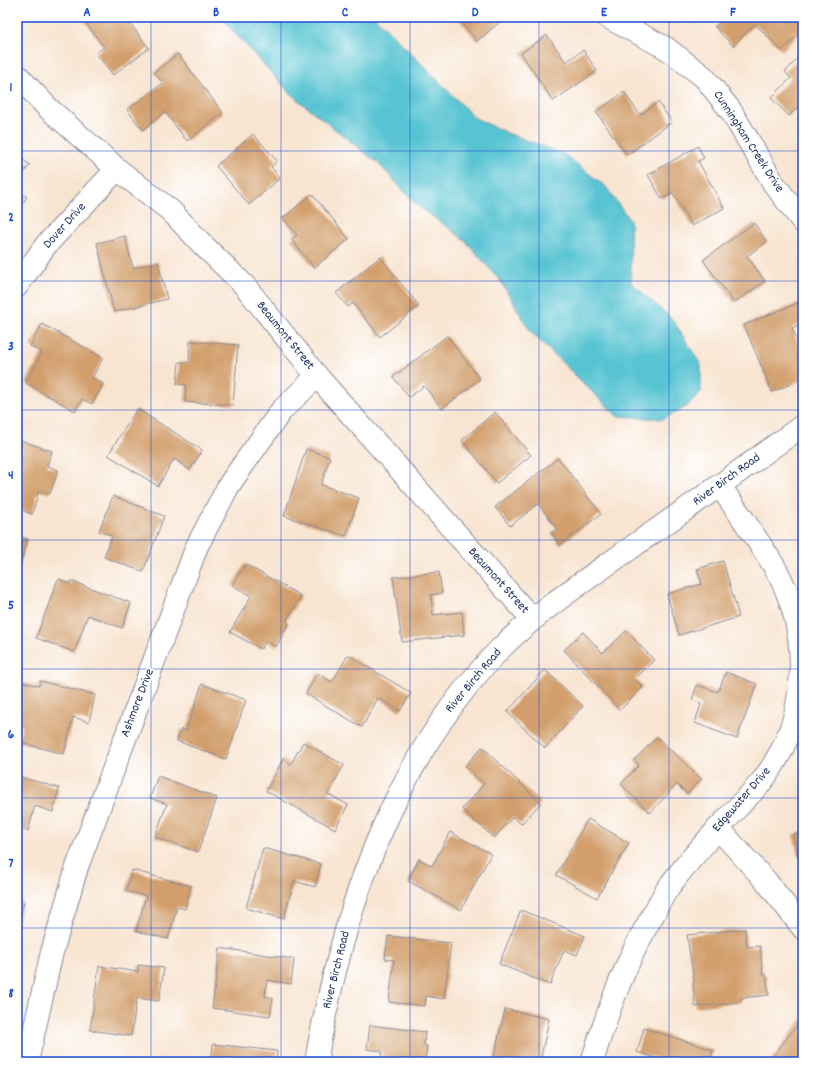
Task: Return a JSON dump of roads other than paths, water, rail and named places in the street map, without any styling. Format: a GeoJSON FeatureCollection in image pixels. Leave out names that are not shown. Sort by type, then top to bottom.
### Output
{"type":"FeatureCollection","features":[{"type":"Feature","properties":{"kind":"street","name":"Cunningham Creek Drive"},"geometry":{"type":"LineString","coordinates":[[607,17],[666,48],[704,77],[731,111],[774,184],[803,222]]}},
{"type":"Feature","properties":{"kind":"street","name":"Beaumont Street"},"geometry":{"type":"LineString","coordinates":[[17,75],[48,108],[117,169],[172,211],[202,244],[244,285],[317,376],[532,619]]}},
{"type":"Feature","properties":{"kind":"street","name":"Dover Drive"},"geometry":{"type":"LineString","coordinates":[[17,286],[46,246],[117,169]]}},
{"type":"Feature","properties":{"kind":"street","name":"Ashmore Drive"},"geometry":{"type":"LineString","coordinates":[[27,1062],[52,952],[77,867],[197,546],[229,485],[281,412],[317,376]]}},
{"type":"Feature","properties":{"kind":"street","name":"River Birch Road"},"geometry":{"type":"LineString","coordinates":[[316,1062],[335,975],[358,893],[384,823],[410,770],[438,725],[471,682],[500,649],[532,619],[562,596],[720,486],[803,425]]}},
{"type":"Feature","properties":{"kind":"street","name":"Edgewater Drive"},"geometry":{"type":"LineString","coordinates":[[592,1062],[621,978],[645,928],[670,886],[697,850],[764,777],[780,753],[791,727],[799,694],[802,662],[799,630],[790,598],[776,568],[720,486]]}},
{"type":"Feature","properties":{"kind":"street"},"geometry":{"type":"LineString","coordinates":[[718,828],[766,881],[803,928]]}},
{"type":"Feature","properties":{"kind":"water"},"geometry":{"type":"Polygon","coordinates":[[[223,17],[375,17],[475,118],[507,133],[564,154],[606,187],[630,221],[631,283],[672,319],[701,365],[701,392],[686,407],[663,419],[617,416],[530,331],[502,283],[465,240],[417,205],[378,163],[293,96],[230,28],[223,17]]]}}]}
